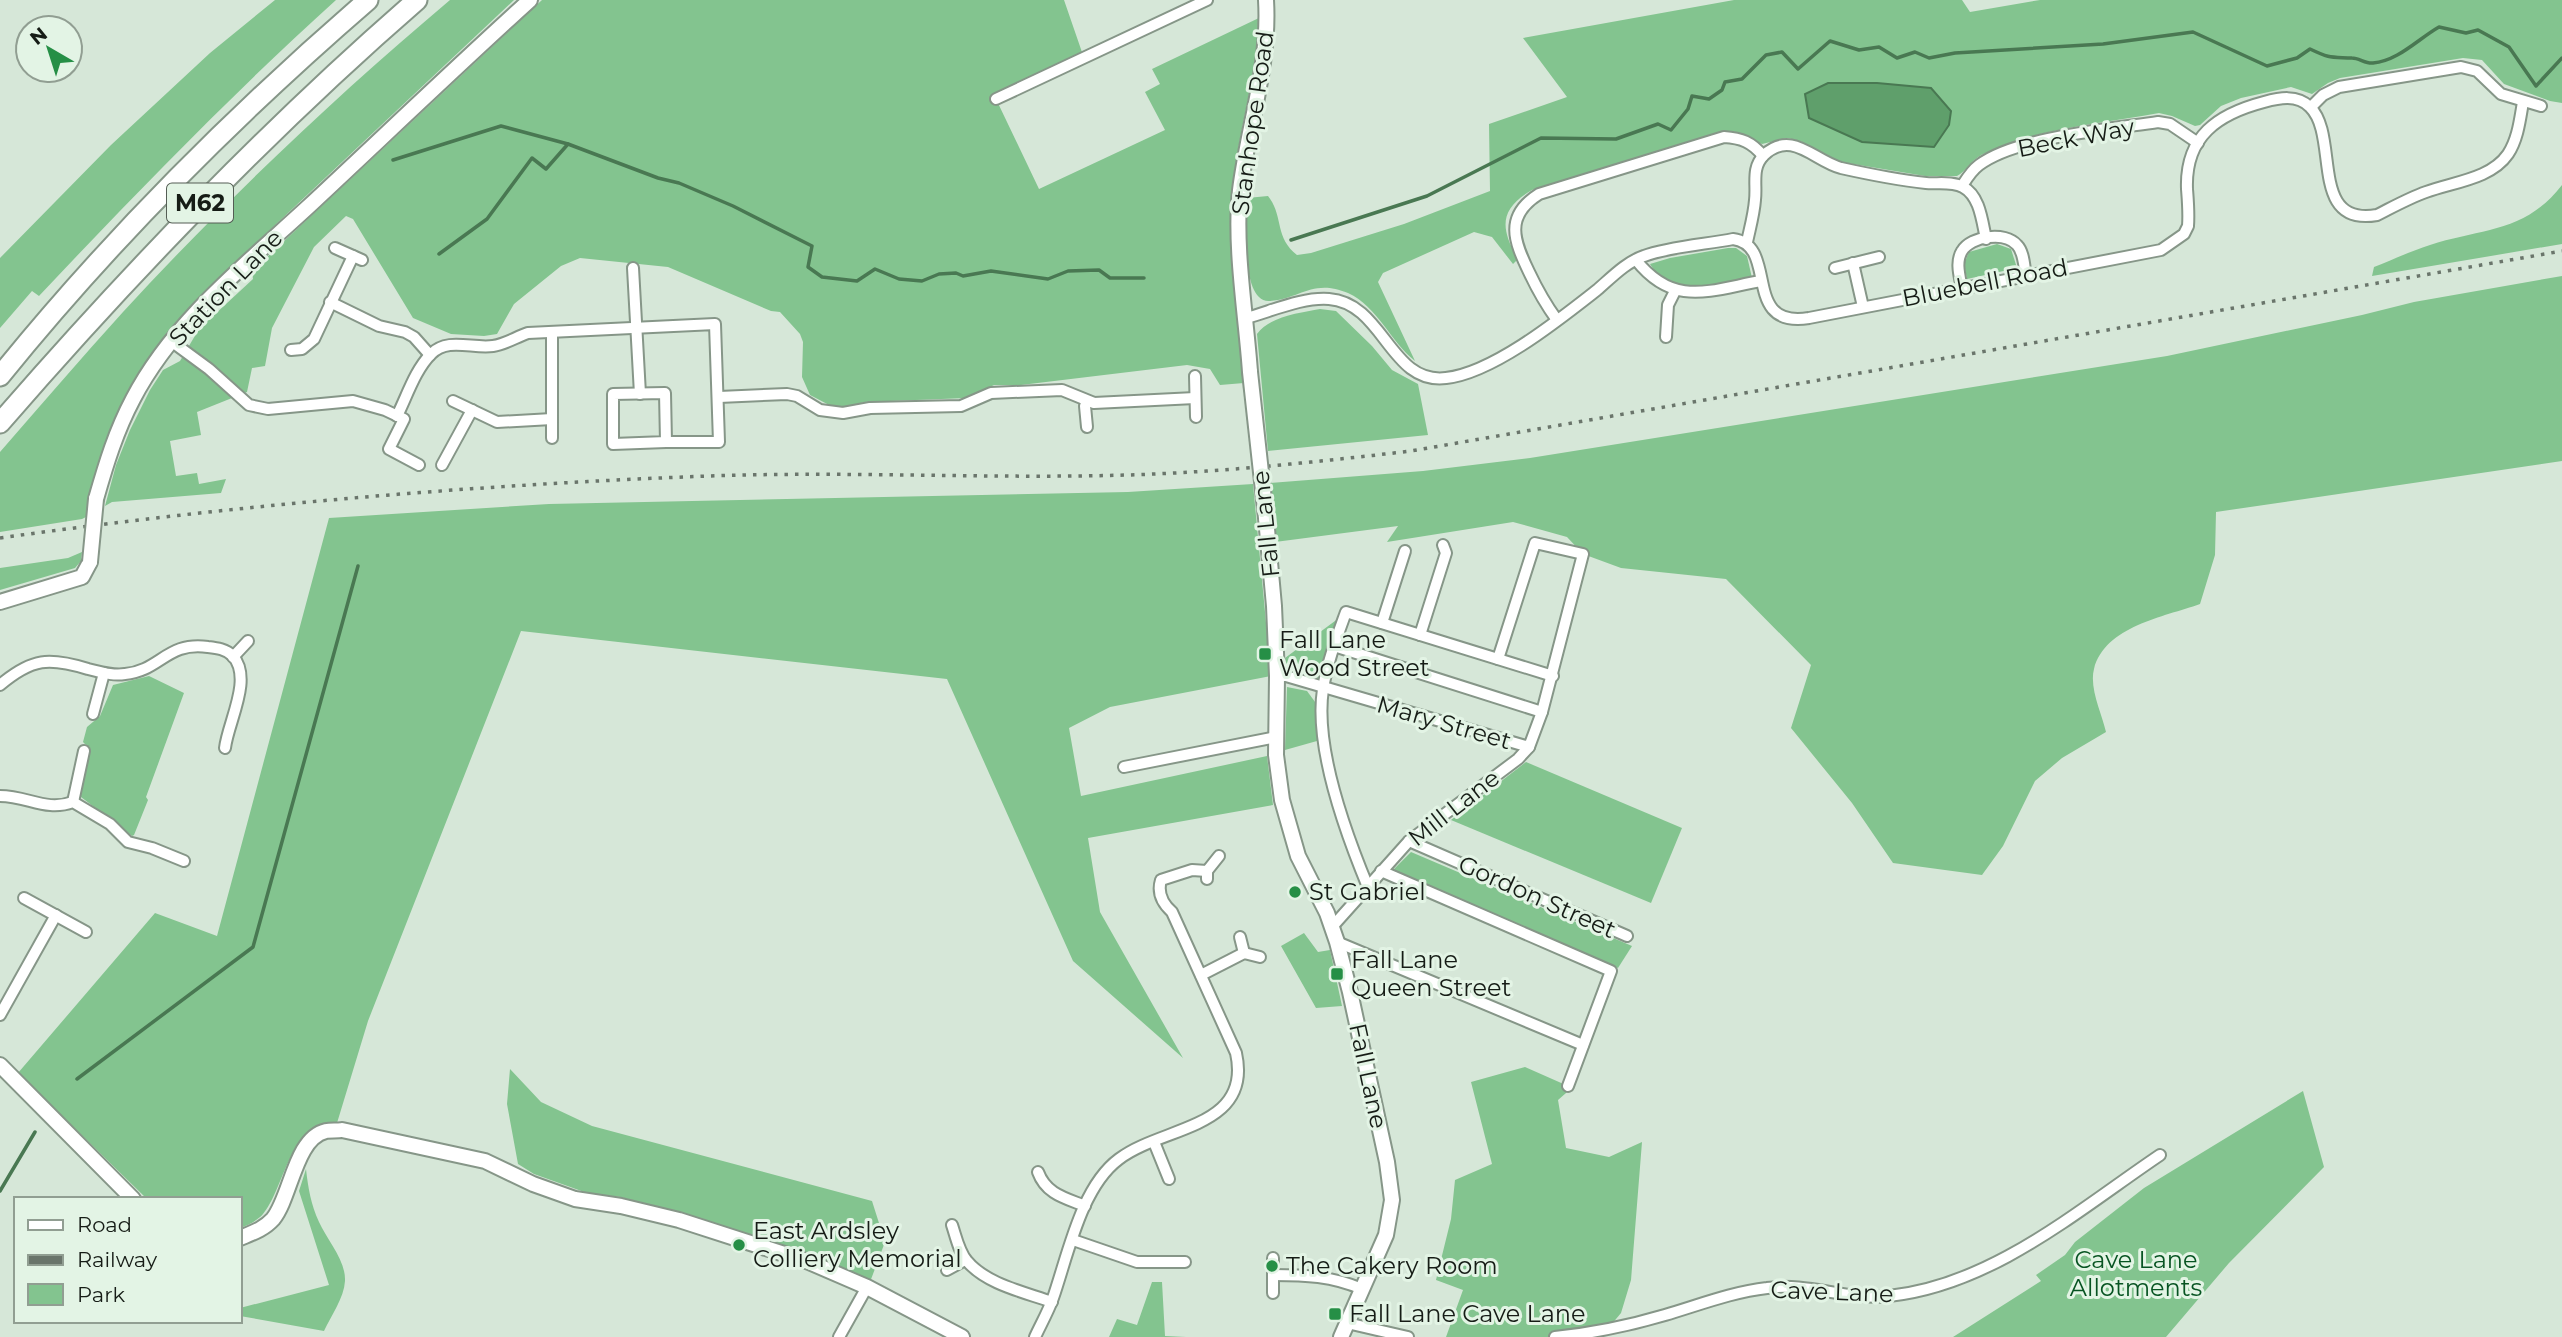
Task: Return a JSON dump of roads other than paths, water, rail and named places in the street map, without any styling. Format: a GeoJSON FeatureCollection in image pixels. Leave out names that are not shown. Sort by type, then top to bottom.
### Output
{"type":"FeatureCollection","features":[{"type":"Feature","properties":{"kind":"highway","name":"M62"},"geometry":{"type":"LineString","coordinates":[[0,376],[49,316],[176,181],[274,84],[368,0]]}},
{"type":"Feature","properties":{"kind":"highway","name":"M62"},"geometry":{"type":"LineString","coordinates":[[0,423],[83,328],[206,197],[281,122],[417,0]]}},
{"type":"Feature","properties":{"kind":"street","name":"Station Lane"},"geometry":{"type":"LineString","coordinates":[[0,602],[82,577],[90,562],[96,499],[108,454],[133,398],[172,341],[201,307],[530,0]]}},
{"type":"Feature","properties":{"kind":"street"},"geometry":{"type":"LineString","coordinates":[[1174,0],[1180,13]]}},
{"type":"Feature","properties":{"kind":"street"},"geometry":{"type":"LineString","coordinates":[[996,99],[1207,0]]}},
{"type":"Feature","properties":{"kind":"street","name":"Stanhope Road"},"geometry":{"type":"LineString","coordinates":[[1250,372],[1239,226],[1240,191],[1262,81],[1266,0]]}},
{"type":"Feature","properties":{"kind":"street"},"geometry":{"type":"LineString","coordinates":[[2311,107],[2323,95],[2339,87],[2461,68],[2477,71],[2501,94],[2541,106]]}},
{"type":"Feature","properties":{"kind":"street"},"geometry":{"type":"LineString","coordinates":[[2198,142],[2215,122],[2236,110],[2278,98],[2302,101],[2311,107],[2319,122],[2335,198],[2351,213],[2368,216],[2495,167],[2514,144],[2523,102]]}},
{"type":"Feature","properties":{"kind":"street","name":"Beck Way"},"geometry":{"type":"LineString","coordinates":[[1962,186],[1970,173],[1987,160],[2042,141],[2158,122],[2170,124],[2198,142]]}},
{"type":"Feature","properties":{"kind":"street"},"geometry":{"type":"LineString","coordinates":[[1557,320],[1541,299],[1519,251],[1515,221],[1528,201],[1539,194],[1724,137],[1745,141],[1755,146],[1763,156]]}},
{"type":"Feature","properties":{"kind":"street","name":"Bluebell Road"},"geometry":{"type":"LineString","coordinates":[[1763,287],[1767,302],[1781,315],[1790,319],[1809,318],[2161,250],[2184,234],[2188,226],[2189,167],[2198,142]]}},
{"type":"Feature","properties":{"kind":"street"},"geometry":{"type":"LineString","coordinates":[[1747,242],[1755,196],[1756,168],[1763,156],[1779,146],[1790,144],[1800,146],[1818,158],[1843,168],[1925,183],[1962,186],[1975,200],[1986,239]]}},
{"type":"Feature","properties":{"kind":"street"},"geometry":{"type":"LineString","coordinates":[[1962,289],[1958,267],[1962,251],[1975,241],[2002,237],[2016,244],[2021,250],[2026,276]]}},
{"type":"Feature","properties":{"kind":"street"},"geometry":{"type":"LineString","coordinates":[[1246,318],[1314,299],[1346,302],[1361,310],[1403,362],[1416,372],[1430,378],[1438,378],[1472,372],[1494,360],[1557,320],[1636,260],[1645,255],[1733,239],[1747,242],[1756,255],[1763,287],[1675,291],[1645,271],[1636,260]]}},
{"type":"Feature","properties":{"kind":"street"},"geometry":{"type":"LineString","coordinates":[[292,351],[302,349],[314,339],[330,302],[357,258],[335,248]]}},
{"type":"Feature","properties":{"kind":"street"},"geometry":{"type":"LineString","coordinates":[[1835,268],[1879,257]]}},
{"type":"Feature","properties":{"kind":"street"},"geometry":{"type":"LineString","coordinates":[[1853,263],[1863,307]]}},
{"type":"Feature","properties":{"kind":"street"},"geometry":{"type":"LineString","coordinates":[[633,268],[640,394]]}},
{"type":"Feature","properties":{"kind":"street"},"geometry":{"type":"LineString","coordinates":[[1666,337],[1668,305],[1675,291]]}},
{"type":"Feature","properties":{"kind":"street"},"geometry":{"type":"LineString","coordinates":[[330,302],[379,326],[405,332],[430,355]]}},
{"type":"Feature","properties":{"kind":"street"},"geometry":{"type":"LineString","coordinates":[[419,465],[389,449],[430,355],[436,349],[454,344],[489,347],[502,345],[528,333],[715,324],[719,442],[613,443],[613,394],[665,393],[666,442]]}},
{"type":"Feature","properties":{"kind":"street"},"geometry":{"type":"LineString","coordinates":[[552,332],[552,438]]}},
{"type":"Feature","properties":{"kind":"street"},"geometry":{"type":"LineString","coordinates":[[172,341],[209,369],[249,405],[268,409],[353,401],[401,417]]}},
{"type":"Feature","properties":{"kind":"street","name":"Fall Lane"},"geometry":{"type":"LineString","coordinates":[[1250,372],[1274,606],[1278,676],[1276,737],[1282,800],[1298,856],[1337,942],[1387,1163],[1392,1200],[1386,1235],[1344,1330]]}},
{"type":"Feature","properties":{"kind":"street"},"geometry":{"type":"LineString","coordinates":[[1195,376],[1196,417]]}},
{"type":"Feature","properties":{"kind":"street"},"geometry":{"type":"LineString","coordinates":[[719,397],[788,394],[820,410],[843,413],[870,408],[961,406],[991,393],[1050,390],[1062,390],[1094,403],[1195,398]]}},
{"type":"Feature","properties":{"kind":"street"},"geometry":{"type":"LineString","coordinates":[[453,401],[496,422],[552,419]]}},
{"type":"Feature","properties":{"kind":"street"},"geometry":{"type":"LineString","coordinates":[[1087,401],[1087,427]]}},
{"type":"Feature","properties":{"kind":"street"},"geometry":{"type":"LineString","coordinates":[[442,465],[471,410]]}},
{"type":"Feature","properties":{"kind":"street","name":"Mill Lane"},"geometry":{"type":"LineString","coordinates":[[1332,928],[1409,841],[1518,759],[1529,747],[1542,712],[1583,554],[1535,543],[1498,659]]}},
{"type":"Feature","properties":{"kind":"street"},"geometry":{"type":"LineString","coordinates":[[1420,635],[1446,553],[1443,545]]}},
{"type":"Feature","properties":{"kind":"street"},"geometry":{"type":"LineString","coordinates":[[1382,623],[1405,551]]}},
{"type":"Feature","properties":{"kind":"street"},"geometry":{"type":"LineString","coordinates":[[1368,887],[1337,802],[1322,707],[1323,688],[1346,612],[1552,676]]}},
{"type":"Feature","properties":{"kind":"street"},"geometry":{"type":"LineString","coordinates":[[233,657],[248,641]]}},
{"type":"Feature","properties":{"kind":"street"},"geometry":{"type":"LineString","coordinates":[[0,685],[22,668],[36,662],[51,660],[114,675],[137,672],[186,646],[222,649],[237,663],[242,682],[225,748]]}},
{"type":"Feature","properties":{"kind":"street"},"geometry":{"type":"LineString","coordinates":[[1334,646],[1542,712]]}},
{"type":"Feature","properties":{"kind":"street"},"geometry":{"type":"LineString","coordinates":[[93,714],[104,673]]}},
{"type":"Feature","properties":{"kind":"street","name":"Mary Street"},"geometry":{"type":"LineString","coordinates":[[1278,676],[1286,676],[1529,747]]}},
{"type":"Feature","properties":{"kind":"street"},"geometry":{"type":"LineString","coordinates":[[1124,767],[1276,737]]}},
{"type":"Feature","properties":{"kind":"street"},"geometry":{"type":"LineString","coordinates":[[73,802],[84,751]]}},
{"type":"Feature","properties":{"kind":"street"},"geometry":{"type":"LineString","coordinates":[[0,796],[28,799],[52,807],[73,802],[110,824],[128,842],[184,861]]}},
{"type":"Feature","properties":{"kind":"street","name":"Gordon Street"},"geometry":{"type":"LineString","coordinates":[[1409,841],[1627,936]]}},
{"type":"Feature","properties":{"kind":"street"},"geometry":{"type":"LineString","coordinates":[[1161,880],[1192,870],[1207,875],[1219,856]]}},
{"type":"Feature","properties":{"kind":"street"},"geometry":{"type":"LineString","coordinates":[[1153,870],[1161,880]]}},
{"type":"Feature","properties":{"kind":"street"},"geometry":{"type":"LineString","coordinates":[[1381,872],[1611,971],[1568,1086]]}},
{"type":"Feature","properties":{"kind":"street"},"geometry":{"type":"LineString","coordinates":[[1035,1337],[1052,1302],[1086,1206],[1106,1170],[1121,1157],[1205,1120],[1221,1110],[1233,1096],[1239,1083],[1240,1067],[1236,1053],[1172,912],[1164,905],[1160,896],[1161,880]]}},
{"type":"Feature","properties":{"kind":"street"},"geometry":{"type":"LineString","coordinates":[[24,898],[86,932]]}},
{"type":"Feature","properties":{"kind":"street"},"geometry":{"type":"LineString","coordinates":[[0,1015],[56,915]]}},
{"type":"Feature","properties":{"kind":"street"},"geometry":{"type":"LineString","coordinates":[[1240,937],[1244,953]]}},
{"type":"Feature","properties":{"kind":"street"},"geometry":{"type":"LineString","coordinates":[[1337,942],[1583,1045]]}},
{"type":"Feature","properties":{"kind":"street"},"geometry":{"type":"LineString","coordinates":[[1201,975],[1244,953],[1261,957]]}},
{"type":"Feature","properties":{"kind":"street"},"geometry":{"type":"LineString","coordinates":[[0,1065],[131,1197]]}},
{"type":"Feature","properties":{"kind":"street"},"geometry":{"type":"LineString","coordinates":[[242,1237],[260,1229],[272,1219],[305,1147],[314,1137],[324,1131],[342,1130],[485,1161],[561,1195],[679,1220],[809,1262],[867,1287],[958,1336]]}},
{"type":"Feature","properties":{"kind":"street"},"geometry":{"type":"LineString","coordinates":[[1154,1142],[1169,1179]]}},
{"type":"Feature","properties":{"kind":"street","name":"Cave Lane"},"geometry":{"type":"LineString","coordinates":[[1555,1337],[1617,1328],[1728,1296],[1770,1287],[1887,1297],[1941,1284],[1973,1274],[2019,1251],[2160,1155]]}},
{"type":"Feature","properties":{"kind":"street"},"geometry":{"type":"LineString","coordinates":[[1038,1172],[1047,1190],[1086,1206]]}},
{"type":"Feature","properties":{"kind":"street"},"geometry":{"type":"LineString","coordinates":[[952,1225],[965,1260],[990,1279],[1052,1302]]}},
{"type":"Feature","properties":{"kind":"street"},"geometry":{"type":"LineString","coordinates":[[1073,1240],[1156,1269],[1185,1262]]}},
{"type":"Feature","properties":{"kind":"street"},"geometry":{"type":"LineString","coordinates":[[1273,1258],[1273,1293]]}},
{"type":"Feature","properties":{"kind":"street"},"geometry":{"type":"LineString","coordinates":[[947,1270],[965,1260]]}},
{"type":"Feature","properties":{"kind":"street"},"geometry":{"type":"LineString","coordinates":[[1273,1275],[1309,1275],[1339,1279],[1362,1289]]}},
{"type":"Feature","properties":{"kind":"street"},"geometry":{"type":"LineString","coordinates":[[839,1337],[867,1287]]}},
{"type":"Feature","properties":{"kind":"street"},"geometry":{"type":"LineString","coordinates":[[1344,1330],[1408,1337]]}},
{"type":"Feature","properties":{"kind":"waterway"},"geometry":{"type":"LineString","coordinates":[[1291,240],[1427,196],[1541,138],[1616,139],[1658,124],[1671,130],[1688,109],[1692,96],[1709,99],[1722,90],[1725,82],[1742,79],[1766,55],[1782,52],[1798,69],[1830,41],[1859,50],[1879,47],[1897,58],[1915,52],[1929,58],[1955,53],[2103,44],[2193,32],[2267,66],[2297,58],[2310,49],[2331,57],[2355,58],[2370,63],[2382,61],[2399,54],[2439,27],[2466,33],[2478,30],[2509,47],[2536,86],[2562,58]]}},
{"type":"Feature","properties":{"kind":"waterway"},"geometry":{"type":"LineString","coordinates":[[393,160],[501,126],[568,144],[658,178],[679,183],[733,206],[812,246],[808,267],[822,277],[857,281],[875,269],[899,279],[922,281],[939,274],[956,273],[963,276],[991,271],[1048,279],[1068,271],[1099,270],[1110,278],[1144,278]]}},
{"type":"Feature","properties":{"kind":"waterway"},"geometry":{"type":"LineString","coordinates":[[439,254],[487,219],[532,158],[546,169],[568,144]]}},
{"type":"Feature","properties":{"kind":"waterway"},"geometry":{"type":"LineString","coordinates":[[77,1079],[253,947],[358,566]]}},
{"type":"Feature","properties":{"kind":"waterway"},"geometry":{"type":"LineString","coordinates":[[0,1191],[35,1132]]}},
{"type":"Feature","properties":{"kind":"railway"},"geometry":{"type":"LineString","coordinates":[[0,538],[265,506],[531,485],[760,475],[1164,474],[1305,463],[1411,451],[2562,251]]}},
{"type":"Feature","properties":{"kind":"place","name":"Fall Lane Wood Street"},"geometry":{"type":"Point","coordinates":[1265,654]}},
{"type":"Feature","properties":{"kind":"place","name":"St Gabriel"},"geometry":{"type":"Point","coordinates":[1295,892]}},
{"type":"Feature","properties":{"kind":"place","name":"Fall Lane Queen Street"},"geometry":{"type":"Point","coordinates":[1337,974]}},
{"type":"Feature","properties":{"kind":"place","name":"East Ardsley Colliery Memorial"},"geometry":{"type":"Point","coordinates":[739,1245]}},
{"type":"Feature","properties":{"kind":"place","name":"The Cakery Room"},"geometry":{"type":"Point","coordinates":[1272,1266]}},
{"type":"Feature","properties":{"kind":"place","name":"Fall Lane Cave Lane"},"geometry":{"type":"Point","coordinates":[1335,1314]}},
{"type":"Feature","properties":{"kind":"park label","name":"Cave Lane Allotments"},"geometry":{"type":"Point","coordinates":[2136,1274]}}]}
